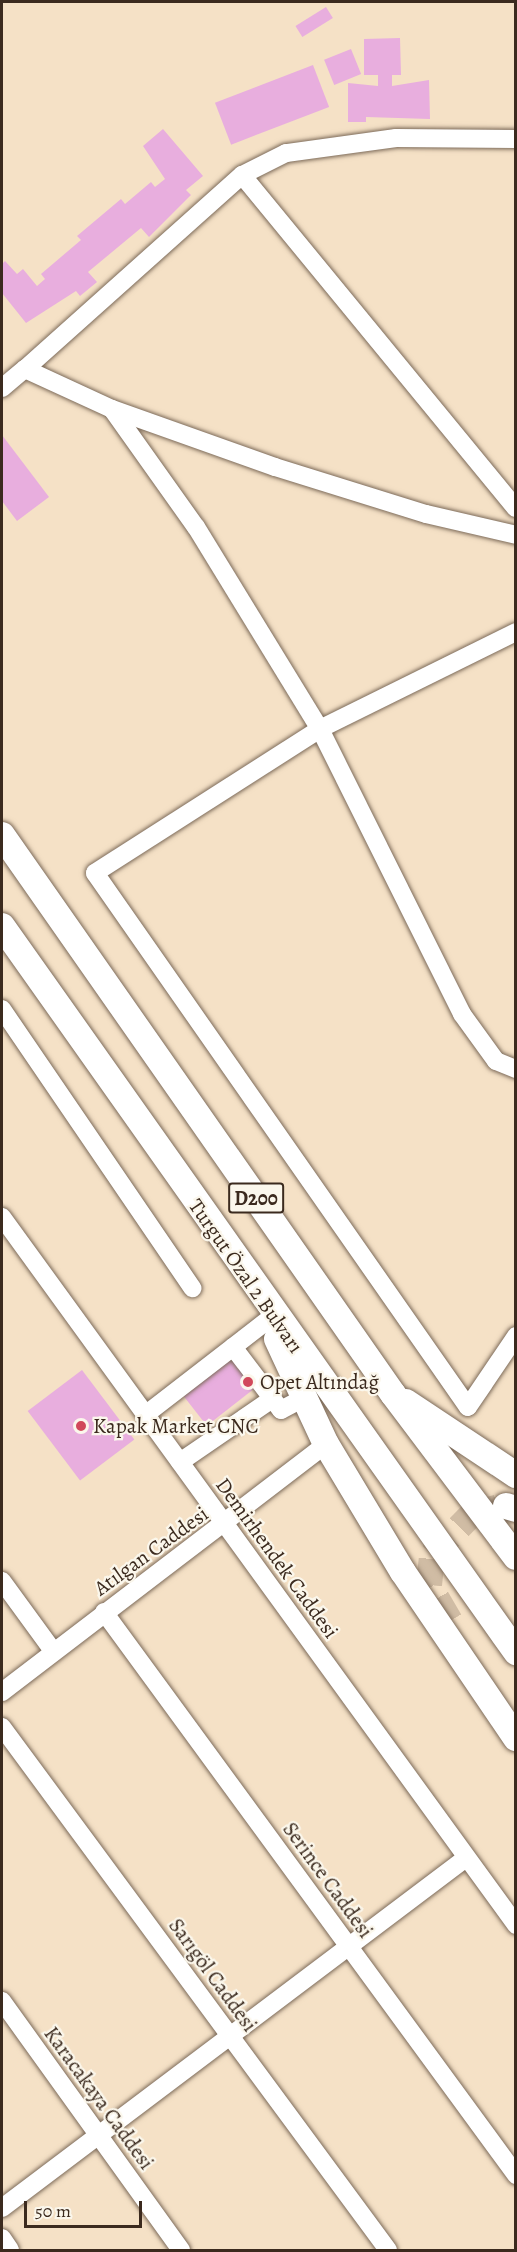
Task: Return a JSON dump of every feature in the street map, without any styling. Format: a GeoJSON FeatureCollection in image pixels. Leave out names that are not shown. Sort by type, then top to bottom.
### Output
{"type":"FeatureCollection","features":[{"type":"Feature","properties":{"kind":"highway","name":"D200"},"geometry":{"type":"LineString","coordinates":[[2,835],[393,1394],[516,1557]]}},
{"type":"Feature","properties":{"kind":"highway","name":"Turgut Özal 2 Bulvarı"},"geometry":{"type":"LineString","coordinates":[[2,926],[252,1285],[516,1652]]}},
{"type":"Feature","properties":{"kind":"highway"},"geometry":{"type":"LineString","coordinates":[[252,1285],[326,1444],[403,1572],[516,1738]]}},
{"type":"Feature","properties":{"kind":"highway"},"geometry":{"type":"LineString","coordinates":[[393,1394],[516,1475]]}},
{"type":"Feature","properties":{"kind":"highway"},"geometry":{"type":"LineString","coordinates":[[450,1621],[516,1710]]}},
{"type":"Feature","properties":{"kind":"street"},"geometry":{"type":"LineString","coordinates":[[2,388],[242,175],[286,153],[396,138],[516,139]]}},
{"type":"Feature","properties":{"kind":"street"},"geometry":{"type":"LineString","coordinates":[[242,175],[516,508]]}},
{"type":"Feature","properties":{"kind":"street"},"geometry":{"type":"LineString","coordinates":[[24,369],[112,410],[415,511],[516,535]]}},
{"type":"Feature","properties":{"kind":"street"},"geometry":{"type":"LineString","coordinates":[[112,410],[196,527],[320,729],[462,1014],[496,1061],[516,1069]]}},
{"type":"Feature","properties":{"kind":"street"},"geometry":{"type":"LineString","coordinates":[[516,632],[320,729],[94,873],[468,1407],[516,1336]]}},
{"type":"Feature","properties":{"kind":"street"},"geometry":{"type":"LineString","coordinates":[[2,1009],[192,1288]]}},
{"type":"Feature","properties":{"kind":"street","name":"Demirhendek Caddesi"},"geometry":{"type":"LineString","coordinates":[[2,1217],[516,1925]]}},
{"type":"Feature","properties":{"kind":"street"},"geometry":{"type":"LineString","coordinates":[[145,1414],[268,1320]]}},
{"type":"Feature","properties":{"kind":"street"},"geometry":{"type":"LineString","coordinates":[[233,1347],[281,1410],[304,1398]]}},
{"type":"Feature","properties":{"kind":"street"},"geometry":{"type":"LineString","coordinates":[[180,1462],[272,1399]]}},
{"type":"Feature","properties":{"kind":"street","name":"Atılgan Caddesi"},"geometry":{"type":"LineString","coordinates":[[2,1692],[104,1612],[226,1525],[326,1444]]}},
{"type":"Feature","properties":{"kind":"street"},"geometry":{"type":"LineString","coordinates":[[2,1581],[53,1651]]}},
{"type":"Feature","properties":{"kind":"street","name":"Serince Caddesi"},"geometry":{"type":"LineString","coordinates":[[104,1612],[516,2175]]}},
{"type":"Feature","properties":{"kind":"street","name":"Sarıgöl Caddesi"},"geometry":{"type":"LineString","coordinates":[[2,1727],[388,2250]]}},
{"type":"Feature","properties":{"kind":"street"},"geometry":{"type":"LineString","coordinates":[[2,2208],[466,1858]]}},
{"type":"Feature","properties":{"kind":"street","name":"Karacakaya Caddesi"},"geometry":{"type":"LineString","coordinates":[[2,2001],[181,2250]]}},
{"type":"Feature","properties":{"kind":"street"},"geometry":{"type":"LineString","coordinates":[[2,2238],[10,2250]]}},
{"type":"Feature","properties":{"kind":"building"},"geometry":{"type":"Polygon","coordinates":[[[326,7],[333,18],[302,37],[295,26],[326,7]]]}},
{"type":"Feature","properties":{"kind":"building"},"geometry":{"type":"Polygon","coordinates":[[[400,38],[401,75],[392,75],[392,86],[429,80],[430,119],[366,117],[366,122],[348,122],[348,83],[378,86],[378,75],[364,75],[364,39],[400,38]]]}},
{"type":"Feature","properties":{"kind":"building"},"geometry":{"type":"Polygon","coordinates":[[[351,49],[361,74],[334,85],[324,60],[351,49]]]}},
{"type":"Feature","properties":{"kind":"building"},"geometry":{"type":"Polygon","coordinates":[[[313,65],[329,107],[231,145],[215,103],[313,65]]]}},
{"type":"Feature","properties":{"kind":"building"},"geometry":{"type":"Polygon","coordinates":[[[163,129],[203,176],[186,190],[191,195],[149,237],[141,228],[88,272],[97,282],[80,296],[76,291],[26,323],[2,293],[2,264],[5,261],[17,274],[23,269],[37,286],[45,279],[41,274],[81,240],[77,236],[121,199],[125,204],[151,182],[155,187],[165,179],[143,146],[163,129]]]}},
{"type":"Feature","properties":{"kind":"building"},"geometry":{"type":"Polygon","coordinates":[[[2,435],[49,497],[17,521],[2,501],[2,435]]]}},
{"type":"Feature","properties":{"kind":"building"},"geometry":{"type":"Polygon","coordinates":[[[234,1355],[258,1386],[207,1426],[183,1395],[234,1355]]]}},
{"type":"Feature","properties":{"kind":"building","name":"Kapak Market CNC"},"geometry":{"type":"Polygon","coordinates":[[[82,1370],[134,1439],[80,1480],[28,1411],[82,1370]]]}},
{"type":"Feature","properties":{"kind":"tunnel"},"geometry":{"type":"LineString","coordinates":[[450,1621],[429,1585],[432,1555],[472,1514],[500,1507]]}},
{"type":"Feature","properties":{"kind":"place","name":"Opet Altındağ"},"geometry":{"type":"Point","coordinates":[248,1382]}},
{"type":"Feature","properties":{"kind":"place","name":"Kapak Market CNC"},"geometry":{"type":"Point","coordinates":[81,1426]}}]}
